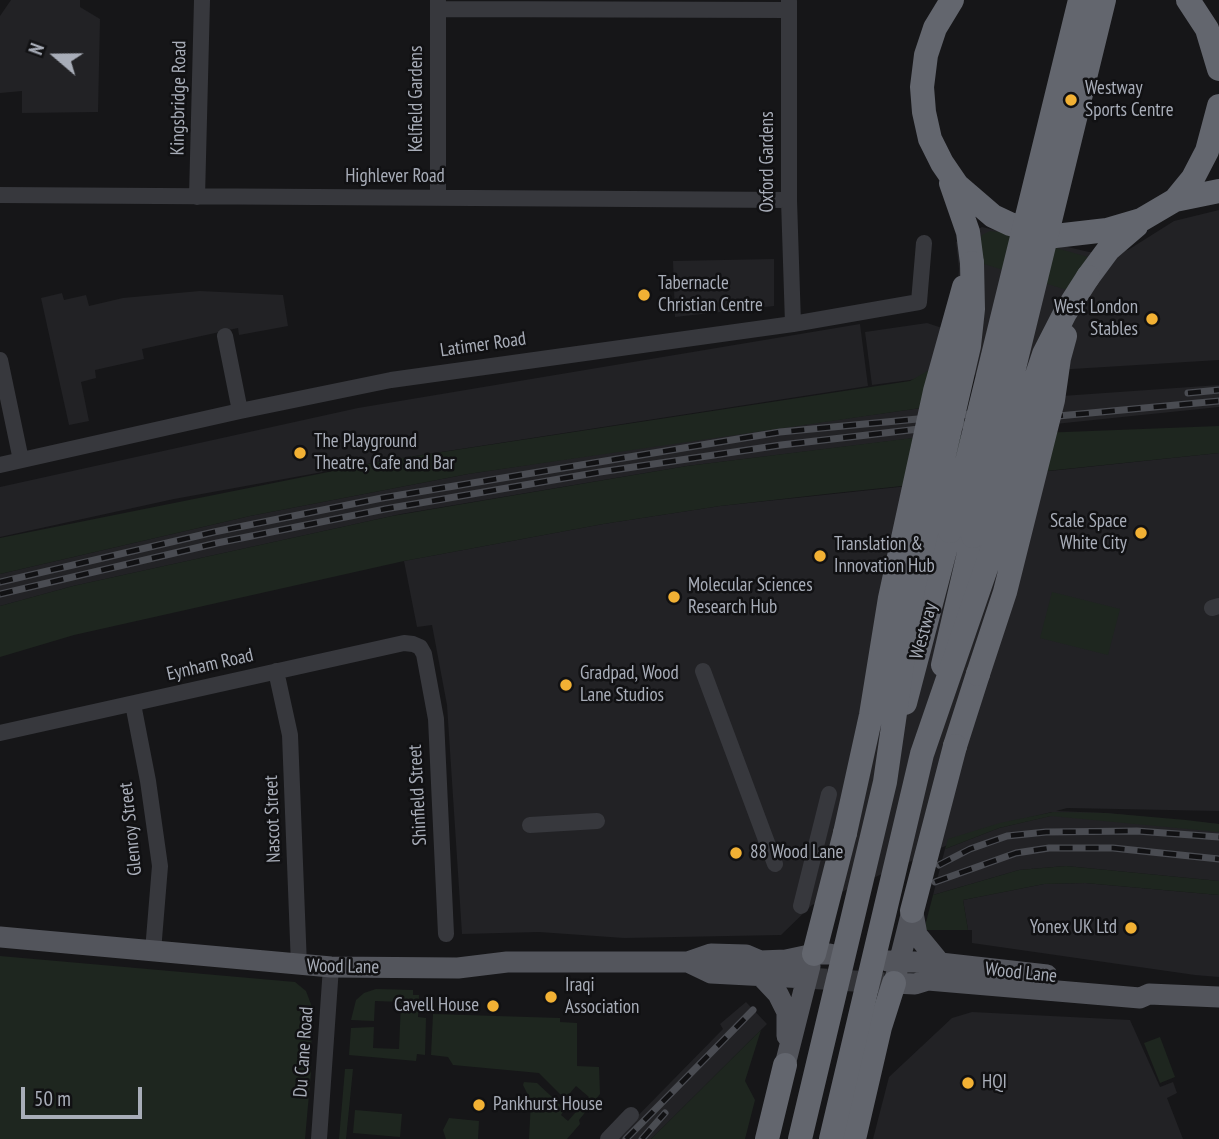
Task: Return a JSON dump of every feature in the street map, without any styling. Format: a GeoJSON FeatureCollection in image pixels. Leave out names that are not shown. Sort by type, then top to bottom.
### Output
{"type":"FeatureCollection","features":[{"type":"Feature","properties":{"kind":"highway"},"geometry":{"type":"LineString","coordinates":[[885,782],[913,589],[962,386],[973,309],[968,232],[930,139],[922,87],[926,55],[932,37],[952,0]]}},
{"type":"Feature","properties":{"kind":"highway","name":"Westway"},"geometry":{"type":"LineString","coordinates":[[800,1139],[885,782],[953,518],[1080,0]]}},
{"type":"Feature","properties":{"kind":"highway","name":"Westway"},"geometry":{"type":"LineString","coordinates":[[831,1139],[1104,0]]}},
{"type":"Feature","properties":{"kind":"highway"},"geometry":{"type":"LineString","coordinates":[[1200,17],[1219,69]]}},
{"type":"Feature","properties":{"kind":"highway"},"geometry":{"type":"LineString","coordinates":[[1175,200],[1193,178],[1208,151],[1219,106]]}},
{"type":"Feature","properties":{"kind":"highway"},"geometry":{"type":"LineString","coordinates":[[942,163],[957,185],[993,216],[1031,231],[1055,236],[1081,234],[1141,220]]}},
{"type":"Feature","properties":{"kind":"highway"},"geometry":{"type":"LineString","coordinates":[[922,754],[995,542],[1030,396],[1044,354],[1065,313],[1108,250],[1141,220],[1175,200],[1219,191]]}},
{"type":"Feature","properties":{"kind":"highway"},"geometry":{"type":"LineString","coordinates":[[822,954],[821,925],[871,715],[890,598],[934,391],[972,263]]}},
{"type":"Feature","properties":{"kind":"highway"},"geometry":{"type":"LineString","coordinates":[[912,911],[955,746],[1005,592],[1053,400],[1059,358],[1070,317],[1088,277]]}},
{"type":"Feature","properties":{"kind":"highway"},"geometry":{"type":"LineString","coordinates":[[854,1139],[894,969]]}},
{"type":"Feature","properties":{"kind":"highway"},"geometry":{"type":"LineString","coordinates":[[767,1139],[785,1065]]}},
{"type":"Feature","properties":{"kind":"main road"},"geometry":{"type":"LineString","coordinates":[[912,911],[917,935],[940,963]]}},
{"type":"Feature","properties":{"kind":"main road"},"geometry":{"type":"LineString","coordinates":[[894,969],[912,911]]}},
{"type":"Feature","properties":{"kind":"main road","name":"Wood Lane"},"geometry":{"type":"LineString","coordinates":[[746,955],[758,948],[779,948],[802,942],[821,925]]}},
{"type":"Feature","properties":{"kind":"main road","name":"Wood Lane"},"geometry":{"type":"LineString","coordinates":[[0,937],[331,967],[458,968],[518,962],[688,962],[711,954],[746,955],[760,961],[822,954]]}},
{"type":"Feature","properties":{"kind":"main road"},"geometry":{"type":"LineString","coordinates":[[785,1065],[806,978],[822,954]]}},
{"type":"Feature","properties":{"kind":"main road","name":"Wood Lane"},"geometry":{"type":"LineString","coordinates":[[688,962],[711,973],[806,978]]}},
{"type":"Feature","properties":{"kind":"main road","name":"Wood Lane"},"geometry":{"type":"LineString","coordinates":[[894,969],[940,963],[1143,986],[1149,994]]}},
{"type":"Feature","properties":{"kind":"main road","name":"Wood Lane"},"geometry":{"type":"LineString","coordinates":[[894,969],[915,985],[928,980],[1135,998],[1149,994],[1219,997]]}},
{"type":"Feature","properties":{"kind":"main road"},"geometry":{"type":"LineString","coordinates":[[762,977],[778,994],[789,1019],[785,1065]]}},
{"type":"Feature","properties":{"kind":"street","name":"Kingsbridge Road"},"geometry":{"type":"LineString","coordinates":[[197,197],[202,0]]}},
{"type":"Feature","properties":{"kind":"street"},"geometry":{"type":"LineString","coordinates":[[438,5],[789,5]]}},
{"type":"Feature","properties":{"kind":"street","name":"Kelfield Gardens"},"geometry":{"type":"LineString","coordinates":[[438,5],[438,198]]}},
{"type":"Feature","properties":{"kind":"street","name":"Oxford Gardens"},"geometry":{"type":"LineString","coordinates":[[789,5],[789,200],[793,324]]}},
{"type":"Feature","properties":{"kind":"street","name":"Highlever Road"},"geometry":{"type":"LineString","coordinates":[[0,195],[789,200]]}},
{"type":"Feature","properties":{"kind":"street","name":"Latimer Road"},"geometry":{"type":"LineString","coordinates":[[0,465],[391,380],[793,324],[919,302],[924,243]]}},
{"type":"Feature","properties":{"kind":"street"},"geometry":{"type":"LineString","coordinates":[[225,336],[240,411]]}},
{"type":"Feature","properties":{"kind":"street"},"geometry":{"type":"LineString","coordinates":[[0,360],[21,460]]}},
{"type":"Feature","properties":{"kind":"street","name":"Eynham Road"},"geometry":{"type":"LineString","coordinates":[[0,733],[404,643],[420,647],[424,654]]}},
{"type":"Feature","properties":{"kind":"street","name":"Shinfield Street"},"geometry":{"type":"LineString","coordinates":[[424,654],[436,719],[446,934]]}},
{"type":"Feature","properties":{"kind":"street","name":"Nascot Street"},"geometry":{"type":"LineString","coordinates":[[276,671],[290,735],[299,966]]}},
{"type":"Feature","properties":{"kind":"street"},"geometry":{"type":"LineString","coordinates":[[703,671],[775,864]]}},
{"type":"Feature","properties":{"kind":"street","name":"Glenroy Street"},"geometry":{"type":"LineString","coordinates":[[133,704],[148,781],[160,866],[153,951]]}},
{"type":"Feature","properties":{"kind":"street"},"geometry":{"type":"LineString","coordinates":[[802,906],[829,794]]}},
{"type":"Feature","properties":{"kind":"street"},"geometry":{"type":"LineString","coordinates":[[530,825],[597,821]]}},
{"type":"Feature","properties":{"kind":"street","name":"Du Cane Road"},"geometry":{"type":"LineString","coordinates":[[318,1139],[331,967]]}},
{"type":"Feature","properties":{"kind":"street"},"geometry":{"type":"LineString","coordinates":[[608,1139],[631,1115]]}},
{"type":"Feature","properties":{"kind":"shaded area"},"geometry":{"type":"Polygon","coordinates":[[[11,0],[80,0],[80,7],[100,19],[98,112],[22,113],[22,91],[0,93],[0,16],[11,0]]]}},
{"type":"Feature","properties":{"kind":"shaded area"},"geometry":{"type":"Polygon","coordinates":[[[1219,210],[1219,360],[925,378],[872,385],[865,332],[927,323],[945,329],[957,294],[959,269],[956,242],[982,227],[1089,252],[1128,250],[1174,221],[1219,210]]]}},
{"type":"Feature","properties":{"kind":"shaded area"},"geometry":{"type":"Polygon","coordinates":[[[990,231],[1088,257],[1070,291],[984,264],[978,244],[982,235],[990,231]]]}},
{"type":"Feature","properties":{"kind":"shaded area"},"geometry":{"type":"Polygon","coordinates":[[[774,259],[774,306],[675,317],[673,261],[774,259]]]}},
{"type":"Feature","properties":{"kind":"shaded area"},"geometry":{"type":"Polygon","coordinates":[[[200,291],[283,295],[288,326],[239,335],[238,328],[142,349],[144,359],[95,370],[96,378],[81,382],[89,421],[69,425],[41,298],[62,293],[64,300],[86,295],[89,306],[123,298],[200,291]]]}},
{"type":"Feature","properties":{"kind":"shaded area"},"geometry":{"type":"Polygon","coordinates":[[[860,324],[868,386],[383,461],[174,499],[0,537],[0,487],[358,408],[860,324]]]}},
{"type":"Feature","properties":{"kind":"shaded area"},"geometry":{"type":"Polygon","coordinates":[[[931,369],[921,408],[468,474],[250,516],[0,574],[0,538],[383,461],[910,381],[931,369]]]}},
{"type":"Feature","properties":{"kind":"shaded area"},"geometry":{"type":"Polygon","coordinates":[[[1219,385],[1219,407],[1055,424],[1062,396],[1219,385]]]}},
{"type":"Feature","properties":{"kind":"shaded area"},"geometry":{"type":"Polygon","coordinates":[[[921,408],[915,438],[687,466],[401,514],[73,586],[0,606],[0,574],[250,516],[468,474],[921,408]]]}},
{"type":"Feature","properties":{"kind":"shaded area"},"geometry":{"type":"Polygon","coordinates":[[[1219,426],[1219,453],[720,506],[603,524],[404,561],[74,635],[0,657],[0,606],[73,586],[392,516],[687,466],[912,438],[1219,426]]]}},
{"type":"Feature","properties":{"kind":"shaded area"},"geometry":{"type":"Polygon","coordinates":[[[1219,453],[1219,811],[1067,808],[1056,811],[1219,824],[1219,881],[1066,866],[1019,870],[933,895],[945,849],[999,828],[1050,816],[1052,812],[986,828],[812,905],[781,935],[624,938],[539,932],[462,934],[447,705],[432,625],[417,627],[404,561],[603,524],[720,506],[1219,453]]]}},
{"type":"Feature","properties":{"kind":"shaded area"},"geometry":{"type":"Polygon","coordinates":[[[1052,592],[1120,609],[1108,655],[1040,638],[1052,592]]]}},
{"type":"Feature","properties":{"kind":"shaded area"},"geometry":{"type":"Polygon","coordinates":[[[1053,812],[1106,813],[1186,820],[1219,824],[1219,832],[1051,816],[999,828],[945,849],[948,839],[1000,823],[1053,812]]]}},
{"type":"Feature","properties":{"kind":"shaded area"},"geometry":{"type":"Polygon","coordinates":[[[1066,866],[1219,881],[1219,895],[1085,883],[1044,884],[963,900],[968,930],[924,930],[933,895],[1019,870],[1066,866]]]}},
{"type":"Feature","properties":{"kind":"shaded area"},"geometry":{"type":"Polygon","coordinates":[[[1085,883],[1219,895],[1219,977],[972,943],[972,930],[968,930],[963,900],[1044,884],[1085,883]]]}},
{"type":"Feature","properties":{"kind":"shaded area"},"geometry":{"type":"Polygon","coordinates":[[[0,956],[295,982],[306,991],[312,1007],[311,1072],[305,1139],[0,1139],[0,956]]]}},
{"type":"Feature","properties":{"kind":"shaded area"},"geometry":{"type":"Polygon","coordinates":[[[376,989],[413,990],[413,995],[419,995],[418,1017],[426,1018],[425,1055],[417,1054],[416,1061],[349,1055],[351,1028],[374,1027],[373,1048],[399,1049],[401,1002],[375,1001],[374,1021],[351,1020],[356,1000],[364,993],[376,989]]]}},
{"type":"Feature","properties":{"kind":"shaded area"},"geometry":{"type":"Polygon","coordinates":[[[746,1002],[767,1024],[651,1139],[615,1139],[723,1029],[720,1024],[746,1002]]]}},
{"type":"Feature","properties":{"kind":"shaded area"},"geometry":{"type":"Polygon","coordinates":[[[972,1012],[1130,1020],[1160,1087],[1173,1082],[1177,1093],[1167,1098],[1183,1139],[873,1139],[889,1077],[952,1018],[972,1012]]]}},
{"type":"Feature","properties":{"kind":"shaded area"},"geometry":{"type":"Polygon","coordinates":[[[433,1014],[560,1018],[560,1022],[577,1023],[577,1066],[599,1067],[600,1094],[567,1139],[529,1139],[531,1101],[524,1082],[537,1083],[565,1109],[561,1115],[568,1121],[589,1097],[576,1086],[565,1099],[539,1073],[453,1065],[448,1057],[431,1055],[433,1014]]]}},
{"type":"Feature","properties":{"kind":"shaded area"},"geometry":{"type":"Polygon","coordinates":[[[761,1030],[745,1081],[755,1100],[745,1139],[651,1139],[761,1030]]]}},
{"type":"Feature","properties":{"kind":"shaded area"},"geometry":{"type":"Polygon","coordinates":[[[1160,1037],[1175,1077],[1160,1083],[1144,1043],[1160,1037]]]}},
{"type":"Feature","properties":{"kind":"shaded area"},"geometry":{"type":"Polygon","coordinates":[[[345,1069],[353,1069],[346,1139],[339,1139],[345,1069]]]}},
{"type":"Feature","properties":{"kind":"shaded area"},"geometry":{"type":"Polygon","coordinates":[[[355,1110],[402,1114],[400,1137],[353,1133],[355,1110]]]}},
{"type":"Feature","properties":{"kind":"shaded area"},"geometry":{"type":"Polygon","coordinates":[[[449,1118],[479,1121],[478,1139],[446,1139],[443,1130],[449,1118]]]}},
{"type":"Feature","properties":{"kind":"tunnel"},"geometry":{"type":"LineString","coordinates":[[806,978],[884,983]]}},
{"type":"Feature","properties":{"kind":"railway"},"geometry":{"type":"LineString","coordinates":[[1188,393],[1219,390]]}},
{"type":"Feature","properties":{"kind":"railway"},"geometry":{"type":"LineString","coordinates":[[0,594],[217,543],[385,509],[600,472],[781,445],[919,429],[1219,401]]}},
{"type":"Feature","properties":{"kind":"railway"},"geometry":{"type":"LineString","coordinates":[[0,582],[214,532],[382,498],[780,432],[1034,408]]}},
{"type":"Feature","properties":{"kind":"railway"},"geometry":{"type":"LineString","coordinates":[[939,865],[970,849],[1007,836],[1046,832],[1137,831],[1219,837]]}},
{"type":"Feature","properties":{"kind":"railway"},"geometry":{"type":"LineString","coordinates":[[935,882],[1016,853],[1049,848],[1113,848],[1219,859]]}},
{"type":"Feature","properties":{"kind":"railway"},"geometry":{"type":"LineString","coordinates":[[626,1139],[753,1010]]}},
{"type":"Feature","properties":{"kind":"railway"},"geometry":{"type":"LineString","coordinates":[[642,1139],[665,1113]]}},
{"type":"Feature","properties":{"kind":"place","name":"Westway Sports Centre"},"geometry":{"type":"Point","coordinates":[1071,100]}},
{"type":"Feature","properties":{"kind":"place","name":"Tabernacle Christian Centre"},"geometry":{"type":"Point","coordinates":[644,295]}},
{"type":"Feature","properties":{"kind":"place","name":"West London Stables"},"geometry":{"type":"Point","coordinates":[1152,319]}},
{"type":"Feature","properties":{"kind":"place","name":"The Playground Theatre, Cafe and Bar"},"geometry":{"type":"Point","coordinates":[300,453]}},
{"type":"Feature","properties":{"kind":"place","name":"Scale Space White City"},"geometry":{"type":"Point","coordinates":[1141,533]}},
{"type":"Feature","properties":{"kind":"place","name":"Translation & Innovation Hub"},"geometry":{"type":"Point","coordinates":[820,556]}},
{"type":"Feature","properties":{"kind":"place","name":"Molecular Sciences Research Hub"},"geometry":{"type":"Point","coordinates":[674,597]}},
{"type":"Feature","properties":{"kind":"place","name":"Gradpad, Wood Lane Studios"},"geometry":{"type":"Point","coordinates":[566,685]}},
{"type":"Feature","properties":{"kind":"place","name":"88 Wood Lane"},"geometry":{"type":"Point","coordinates":[736,853]}},
{"type":"Feature","properties":{"kind":"place","name":"Yonex UK Ltd"},"geometry":{"type":"Point","coordinates":[1131,928]}},
{"type":"Feature","properties":{"kind":"place","name":"Iraqi Association"},"geometry":{"type":"Point","coordinates":[551,997]}},
{"type":"Feature","properties":{"kind":"place","name":"Cavell House"},"geometry":{"type":"Point","coordinates":[493,1006]}},
{"type":"Feature","properties":{"kind":"place","name":"HQI"},"geometry":{"type":"Point","coordinates":[968,1083]}},
{"type":"Feature","properties":{"kind":"place","name":"Pankhurst House"},"geometry":{"type":"Point","coordinates":[479,1105]}}]}
